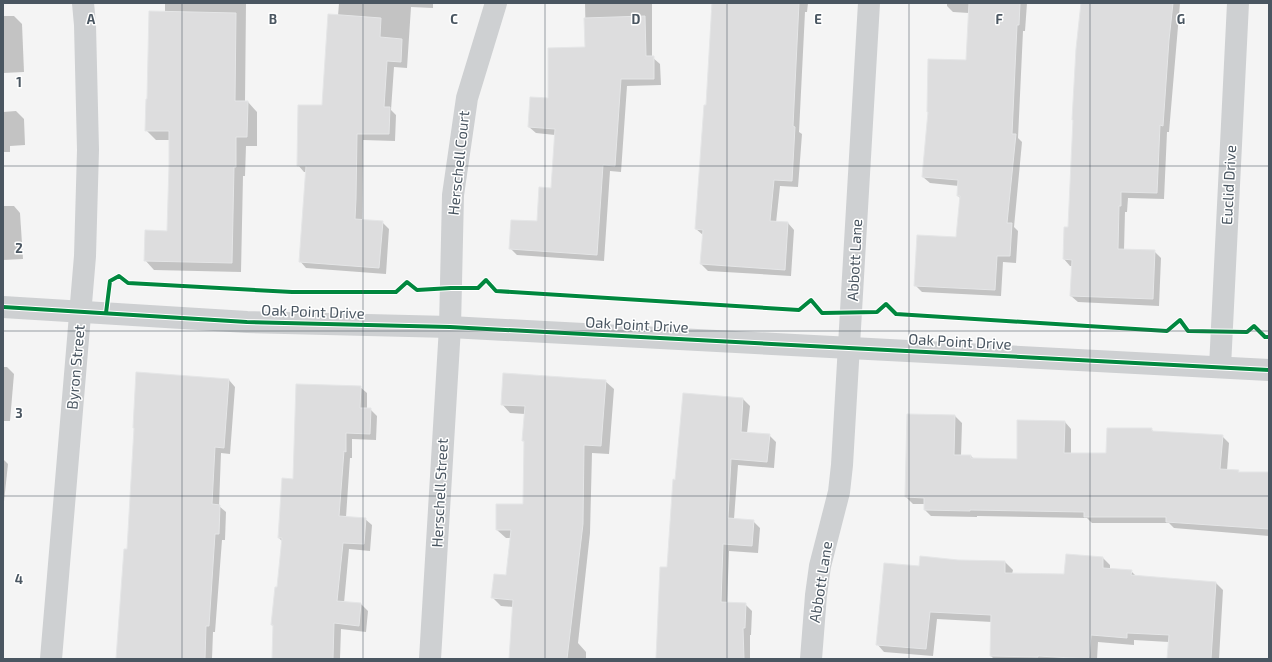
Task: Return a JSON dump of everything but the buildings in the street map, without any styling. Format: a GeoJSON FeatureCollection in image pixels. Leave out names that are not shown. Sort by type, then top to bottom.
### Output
{"type":"FeatureCollection","features":[{"type":"Feature","properties":{"kind":"street","name":"Byron Street"},"geometry":{"type":"LineString","coordinates":[[51,659],[85,256],[88,150],[83,3]]}},
{"type":"Feature","properties":{"kind":"street","name":"Herschell Court"},"geometry":{"type":"LineString","coordinates":[[450,327],[453,194],[467,98],[496,3]]}},
{"type":"Feature","properties":{"kind":"street","name":"Abbott Lane"},"geometry":{"type":"LineString","coordinates":[[811,659],[820,566],[839,492],[842,465],[870,3]]}},
{"type":"Feature","properties":{"kind":"street","name":"Euclid Drive"},"geometry":{"type":"LineString","coordinates":[[1220,367],[1238,3]]}},
{"type":"Feature","properties":{"kind":"street","name":"Oak Point Drive"},"geometry":{"type":"LineString","coordinates":[[3,307],[247,322],[450,327],[1269,370]]}},
{"type":"Feature","properties":{"kind":"street","name":"Herschell Street"},"geometry":{"type":"LineString","coordinates":[[430,659],[450,327]]}},
{"type":"Feature","properties":{"kind":"cycle path"},"geometry":{"type":"LineString","coordinates":[[106,313],[110,281],[119,276],[128,283],[292,292],[396,292],[407,282],[417,290],[478,288],[486,280],[496,291],[799,310],[811,300],[822,313],[877,312],[886,304],[896,314],[1167,331],[1180,320],[1188,331],[1247,332],[1254,326],[1265,337],[1269,337]]}},
{"type":"Feature","properties":{"kind":"cycle path"},"geometry":{"type":"LineString","coordinates":[[3,307],[247,322],[450,327],[1269,370]]}}]}
